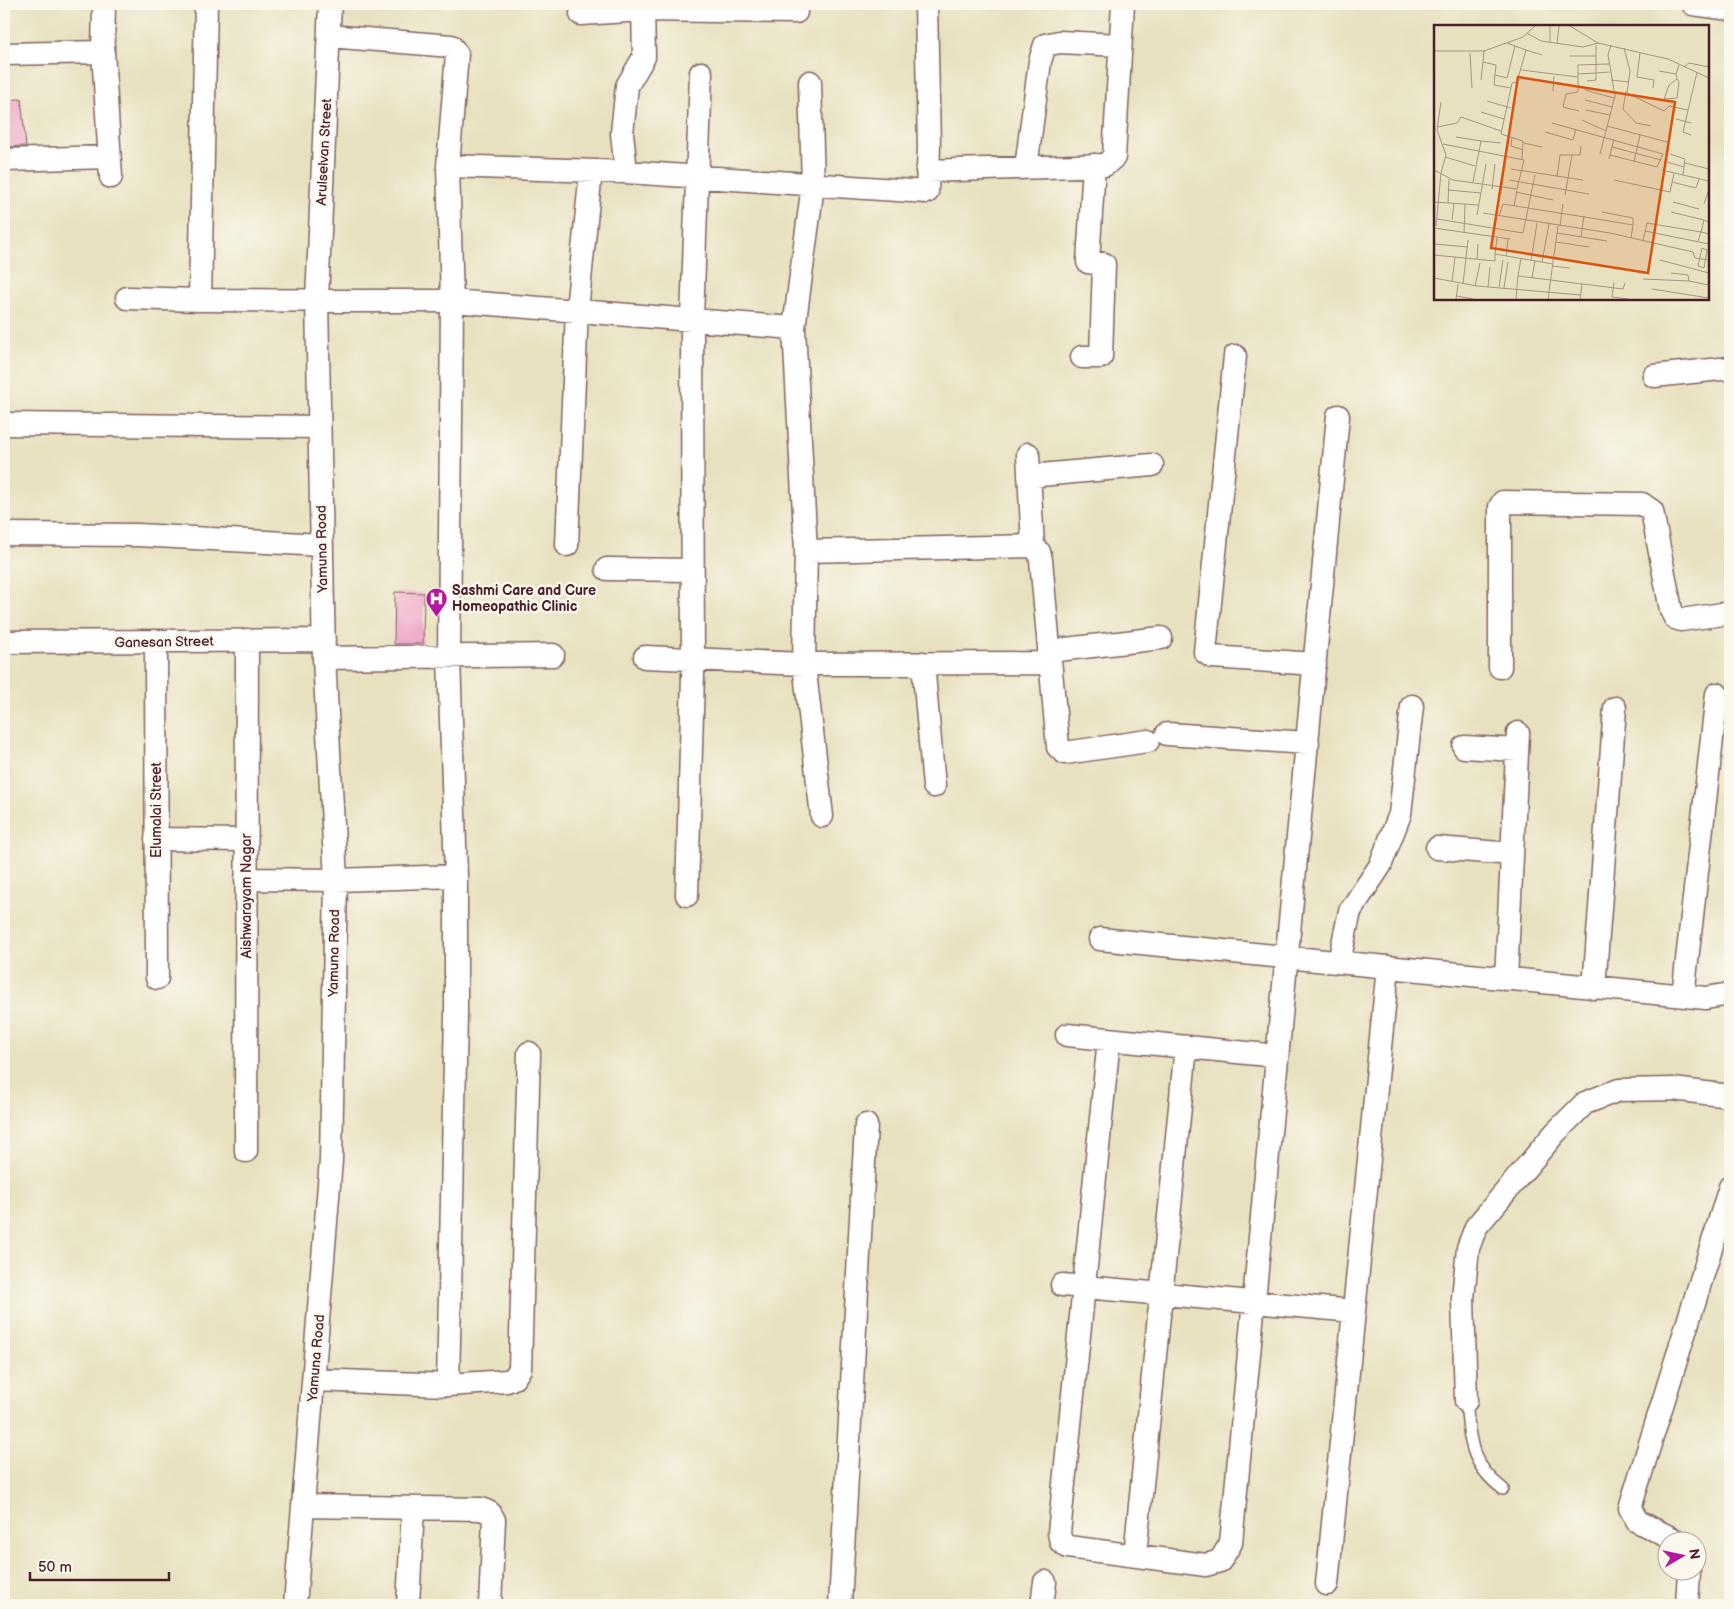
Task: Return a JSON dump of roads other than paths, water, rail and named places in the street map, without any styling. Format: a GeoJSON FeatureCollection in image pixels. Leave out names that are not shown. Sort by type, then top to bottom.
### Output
{"type":"FeatureCollection","features":[{"type":"Feature","properties":{"kind":"street"},"geometry":{"type":"LineString","coordinates":[[4,160],[110,167],[103,52],[104,4]]}},
{"type":"Feature","properties":{"kind":"street"},"geometry":{"type":"LineString","coordinates":[[200,300],[206,4]]}},
{"type":"Feature","properties":{"kind":"street","name":"Arulselvan Street"},"geometry":{"type":"LineString","coordinates":[[317,300],[330,4]]}},
{"type":"Feature","properties":{"kind":"street"},"geometry":{"type":"LineString","coordinates":[[448,166],[626,172],[927,192],[926,4]]}},
{"type":"Feature","properties":{"kind":"street"},"geometry":{"type":"LineString","coordinates":[[927,171],[1105,165],[1114,157],[1123,4]]}},
{"type":"Feature","properties":{"kind":"street"},"geometry":{"type":"LineString","coordinates":[[1693,4],[1730,9]]}},
{"type":"Feature","properties":{"kind":"street"},"geometry":{"type":"LineString","coordinates":[[581,14],[643,7],[796,12]]}},
{"type":"Feature","properties":{"kind":"street"},"geometry":{"type":"LineString","coordinates":[[626,172],[622,133],[627,86],[644,58],[643,7]]}},
{"type":"Feature","properties":{"kind":"street"},"geometry":{"type":"LineString","coordinates":[[329,36],[431,43],[451,46],[456,50],[448,166],[452,301],[449,657],[456,876],[456,1016],[448,1384]]}},
{"type":"Feature","properties":{"kind":"street"},"geometry":{"type":"LineString","coordinates":[[1026,168],[1040,61],[1045,45],[1059,42],[1120,45]]}},
{"type":"Feature","properties":{"kind":"street"},"geometry":{"type":"LineString","coordinates":[[4,54],[103,52]]}},
{"type":"Feature","properties":{"kind":"street"},"geometry":{"type":"LineString","coordinates":[[687,895],[693,658],[692,319],[701,73]]}},
{"type":"Feature","properties":{"kind":"street"},"geometry":{"type":"LineString","coordinates":[[810,82],[813,185],[794,328],[806,551],[804,664],[822,816]]}},
{"type":"Feature","properties":{"kind":"street"},"geometry":{"type":"LineString","coordinates":[[1082,357],[1101,358],[1104,264],[1088,262],[1094,165]]}},
{"type":"Feature","properties":{"kind":"street"},"geometry":{"type":"LineString","coordinates":[[568,545],[576,310],[591,171]]}},
{"type":"Feature","properties":{"kind":"street"},"geometry":{"type":"LineString","coordinates":[[127,298],[452,301],[794,328]]}},
{"type":"Feature","properties":{"kind":"street","name":"Yamuna Road"},"geometry":{"type":"LineString","coordinates":[[295,1605],[331,1160],[336,880],[324,649],[317,300]]}},
{"type":"Feature","properties":{"kind":"street"},"geometry":{"type":"LineString","coordinates":[[1235,356],[1204,652],[1212,657],[1315,664]]}},
{"type":"Feature","properties":{"kind":"street"},"geometry":{"type":"LineString","coordinates":[[1654,376],[1730,368]]}},
{"type":"Feature","properties":{"kind":"street"},"geometry":{"type":"LineString","coordinates":[[1109,1039],[1072,1286],[1059,1533],[1061,1542],[1068,1547],[1206,1565],[1220,1561],[1227,1553],[1231,1542],[1252,1302],[1288,957],[1338,416]]}},
{"type":"Feature","properties":{"kind":"street"},"geometry":{"type":"LineString","coordinates":[[4,424],[319,427]]}},
{"type":"Feature","properties":{"kind":"street"},"geometry":{"type":"LineString","coordinates":[[1028,454],[1033,546],[1039,552],[1041,560],[1056,740],[1061,751],[1065,753],[1158,737],[1308,743]]}},
{"type":"Feature","properties":{"kind":"street"},"geometry":{"type":"LineString","coordinates":[[1029,476],[1152,465]]}},
{"type":"Feature","properties":{"kind":"street"},"geometry":{"type":"LineString","coordinates":[[1500,667],[1500,507],[1504,502],[1642,504],[1649,506],[1652,511],[1671,610],[1675,618],[1681,620],[1730,613]]}},
{"type":"Feature","properties":{"kind":"street"},"geometry":{"type":"LineString","coordinates":[[4,534],[138,535],[322,545]]}},
{"type":"Feature","properties":{"kind":"street"},"geometry":{"type":"LineString","coordinates":[[806,551],[1033,546]]}},
{"type":"Feature","properties":{"kind":"street"},"geometry":{"type":"LineString","coordinates":[[607,569],[692,570]]}},
{"type":"Feature","properties":{"kind":"street"},"geometry":{"type":"LineString","coordinates":[[645,656],[804,664],[923,663],[1049,657],[1161,638]]}},
{"type":"Feature","properties":{"kind":"street","name":"Ganesan Street"},"geometry":{"type":"LineString","coordinates":[[4,642],[247,640],[324,649],[449,657],[553,655]]}},
{"type":"Feature","properties":{"kind":"street","name":"Aishwarayam Nagar"},"geometry":{"type":"LineString","coordinates":[[246,1151],[245,840],[247,640]]}},
{"type":"Feature","properties":{"kind":"street","name":"Elumalai Street"},"geometry":{"type":"LineString","coordinates":[[156,642],[157,978]]}},
{"type":"Feature","properties":{"kind":"street"},"geometry":{"type":"LineString","coordinates":[[923,663],[934,786]]}},
{"type":"Feature","properties":{"kind":"street"},"geometry":{"type":"LineString","coordinates":[[1683,996],[1717,694]]}},
{"type":"Feature","properties":{"kind":"street"},"geometry":{"type":"LineString","coordinates":[[1340,962],[1350,911],[1380,866],[1400,814],[1412,706]]}},
{"type":"Feature","properties":{"kind":"street"},"geometry":{"type":"LineString","coordinates":[[1594,988],[1615,708]]}},
{"type":"Feature","properties":{"kind":"street"},"geometry":{"type":"LineString","coordinates":[[1464,747],[1518,741],[1506,979]]}},
{"type":"Feature","properties":{"kind":"street"},"geometry":{"type":"LineString","coordinates":[[156,840],[245,840]]}},
{"type":"Feature","properties":{"kind":"street"},"geometry":{"type":"LineString","coordinates":[[1437,848],[1512,854]]}},
{"type":"Feature","properties":{"kind":"street"},"geometry":{"type":"LineString","coordinates":[[246,879],[336,880],[456,876]]}},
{"type":"Feature","properties":{"kind":"street"},"geometry":{"type":"LineString","coordinates":[[1100,939],[1683,996],[1706,998],[1730,994]]}},
{"type":"Feature","properties":{"kind":"street"},"geometry":{"type":"LineString","coordinates":[[1327,1584],[1388,967]]}},
{"type":"Feature","properties":{"kind":"street"},"geometry":{"type":"LineString","coordinates":[[1067,1035],[1277,1056]]}},
{"type":"Feature","properties":{"kind":"street"},"geometry":{"type":"LineString","coordinates":[[1135,1555],[1186,1047]]}},
{"type":"Feature","properties":{"kind":"street"},"geometry":{"type":"LineString","coordinates":[[314,1380],[448,1384],[507,1382],[514,1378],[520,1369],[529,1053]]}},
{"type":"Feature","properties":{"kind":"street"},"geometry":{"type":"LineString","coordinates":[[1466,1401],[1463,1298],[1468,1248],[1476,1227],[1555,1133],[1585,1103],[1619,1090],[1673,1089],[1730,1096]]}},
{"type":"Feature","properties":{"kind":"street"},"geometry":{"type":"LineString","coordinates":[[840,1605],[866,1125]]}},
{"type":"Feature","properties":{"kind":"street"},"geometry":{"type":"LineString","coordinates":[[1660,1532],[1637,1520],[1630,1508],[1730,1187]]}},
{"type":"Feature","properties":{"kind":"street"},"geometry":{"type":"LineString","coordinates":[[1072,1286],[1354,1311]]}},
{"type":"Feature","properties":{"kind":"street"},"geometry":{"type":"LineString","coordinates":[[304,1506],[469,1508],[482,1509],[490,1513],[494,1520],[490,1605]]}},
{"type":"Feature","properties":{"kind":"street"},"geometry":{"type":"LineString","coordinates":[[408,1605],[413,1508]]}},
{"type":"Feature","properties":{"kind":"street"},"geometry":{"type":"LineString","coordinates":[[1042,1605],[1045,1582]]}},
{"type":"Feature","properties":{"kind":"street"},"geometry":{"type":"LineString","coordinates":[[1687,1605],[1688,1582]]}},
{"type":"Feature","properties":{"kind":"lane"},"geometry":{"type":"LineString","coordinates":[[1466,1401],[1476,1462],[1489,1478],[1503,1489]]}},
{"type":"Feature","properties":{"kind":"place","name":"Sashmi Care and Cure Homeopathic Clinic"},"geometry":{"type":"Point","coordinates":[436,617]}}]}
